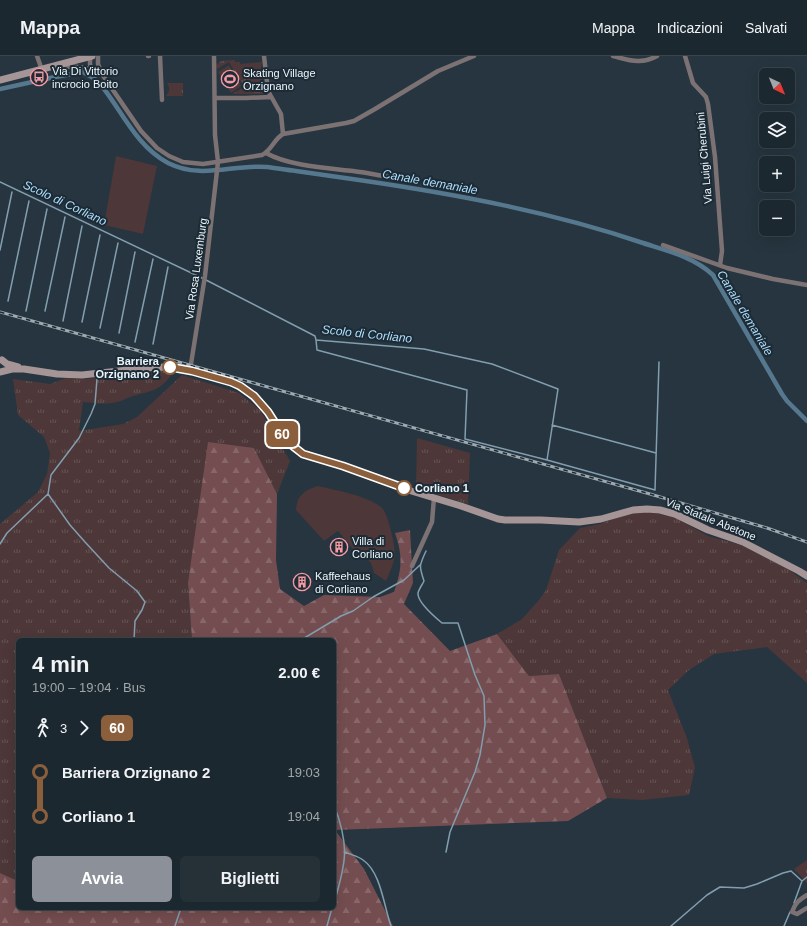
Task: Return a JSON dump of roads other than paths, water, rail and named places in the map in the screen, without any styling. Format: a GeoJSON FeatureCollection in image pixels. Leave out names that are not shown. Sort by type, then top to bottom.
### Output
{"type":"FeatureCollection","features":[{"type":"Feature","properties":{"kind":"main road"},"geometry":{"type":"LineString","coordinates":[[0,80],[91,56]]}},
{"type":"Feature","properties":{"kind":"main road"},"geometry":{"type":"LineString","coordinates":[[1,365],[9,365],[24,369]]}},
{"type":"Feature","properties":{"kind":"main road","name":"Via Statale Abetone"},"geometry":{"type":"LineString","coordinates":[[1,365],[12,369],[82,375],[156,367],[170,367],[192,371],[231,382],[240,386],[254,396],[268,412],[284,437],[294,448],[303,454],[343,466],[408,490],[498,519],[506,520],[579,522],[601,520],[633,510],[660,510],[675,514],[708,530],[742,542],[799,570],[807,576]]}},
{"type":"Feature","properties":{"kind":"street"},"geometry":{"type":"LineString","coordinates":[[37,56],[42,70]]}},
{"type":"Feature","properties":{"kind":"street"},"geometry":{"type":"LineString","coordinates":[[91,56],[91,68]]}},
{"type":"Feature","properties":{"kind":"street"},"geometry":{"type":"LineString","coordinates":[[98,56],[98,64],[102,74],[141,131],[163,152],[183,162],[203,164],[266,153],[274,157],[300,163],[402,179]]}},
{"type":"Feature","properties":{"kind":"street"},"geometry":{"type":"LineString","coordinates":[[160,56],[162,100]]}},
{"type":"Feature","properties":{"kind":"street"},"geometry":{"type":"LineString","coordinates":[[214,56],[215,135],[218,162]]}},
{"type":"Feature","properties":{"kind":"street"},"geometry":{"type":"LineString","coordinates":[[264,56],[266,84],[271,97],[281,114],[283,134]]}},
{"type":"Feature","properties":{"kind":"street"},"geometry":{"type":"LineString","coordinates":[[266,153],[276,139],[283,134],[350,122],[367,114],[438,72],[474,56]]}},
{"type":"Feature","properties":{"kind":"street"},"geometry":{"type":"LineString","coordinates":[[613,56],[640,62],[657,56]]}},
{"type":"Feature","properties":{"kind":"street","name":"Via Luigi Cherubini"},"geometry":{"type":"LineString","coordinates":[[685,56],[693,83],[706,97],[708,104],[715,157],[722,251],[720,265]]}},
{"type":"Feature","properties":{"kind":"street"},"geometry":{"type":"LineString","coordinates":[[50,67],[91,68],[102,74]]}},
{"type":"Feature","properties":{"kind":"street"},"geometry":{"type":"LineString","coordinates":[[215,98],[271,97]]}},
{"type":"Feature","properties":{"kind":"street","name":"Via Rosa Luxemburg"},"geometry":{"type":"LineString","coordinates":[[191,364],[204,279],[217,176],[216,168],[218,162]]}},
{"type":"Feature","properties":{"kind":"street"},"geometry":{"type":"LineString","coordinates":[[663,245],[727,268],[807,285]]}},
{"type":"Feature","properties":{"kind":"street"},"geometry":{"type":"LineString","coordinates":[[412,566],[432,522],[434,498]]}},
{"type":"Feature","properties":{"kind":"street"},"geometry":{"type":"LineString","coordinates":[[807,895],[798,900],[792,912],[796,914],[807,908]]}},
{"type":"Feature","properties":{"kind":"waterway","name":"Canale demaniale"},"geometry":{"type":"LineString","coordinates":[[0,89],[83,72],[95,79],[101,85],[138,138],[147,147],[168,163],[181,168],[205,171],[267,167],[431,191],[503,205],[574,222],[680,255],[698,264],[713,275],[782,394],[807,421]]}},
{"type":"Feature","properties":{"kind":"waterway","name":"Scolo di Corliano"},"geometry":{"type":"LineString","coordinates":[[0,182],[202,278]]}},
{"type":"Feature","properties":{"kind":"waterway"},"geometry":{"type":"LineString","coordinates":[[0,250],[12,192]]}},
{"type":"Feature","properties":{"kind":"waterway"},"geometry":{"type":"LineString","coordinates":[[8,301],[29,201]]}},
{"type":"Feature","properties":{"kind":"waterway"},"geometry":{"type":"LineString","coordinates":[[26,311],[47,209]]}},
{"type":"Feature","properties":{"kind":"waterway"},"geometry":{"type":"LineString","coordinates":[[45,311],[65,217]]}},
{"type":"Feature","properties":{"kind":"waterway"},"geometry":{"type":"LineString","coordinates":[[63,321],[82,226]]}},
{"type":"Feature","properties":{"kind":"waterway"},"geometry":{"type":"LineString","coordinates":[[82,322],[100,235]]}},
{"type":"Feature","properties":{"kind":"waterway"},"geometry":{"type":"LineString","coordinates":[[100,328],[118,243]]}},
{"type":"Feature","properties":{"kind":"waterway"},"geometry":{"type":"LineString","coordinates":[[119,333],[135,252]]}},
{"type":"Feature","properties":{"kind":"waterway"},"geometry":{"type":"LineString","coordinates":[[135,342],[153,259]]}},
{"type":"Feature","properties":{"kind":"waterway"},"geometry":{"type":"LineString","coordinates":[[153,344],[168,267]]}},
{"type":"Feature","properties":{"kind":"waterway","name":"Scolo di Corliano"},"geometry":{"type":"LineString","coordinates":[[206,280],[315,336],[316,340],[424,349],[492,364],[558,389],[547,460]]}},
{"type":"Feature","properties":{"kind":"waterway"},"geometry":{"type":"LineString","coordinates":[[316,340],[317,350],[467,390],[465,439],[655,490],[659,362]]}},
{"type":"Feature","properties":{"kind":"waterway"},"geometry":{"type":"LineString","coordinates":[[0,544],[7,533],[48,494],[51,475],[79,438],[91,414],[95,404],[97,379]]}},
{"type":"Feature","properties":{"kind":"waterway","name":"Scolo di Corliano"},"geometry":{"type":"LineString","coordinates":[[552,425],[656,453]]}},
{"type":"Feature","properties":{"kind":"waterway"},"geometry":{"type":"LineString","coordinates":[[48,494],[70,525],[85,542],[109,568],[137,591],[145,602],[135,621],[134,638]]}},
{"type":"Feature","properties":{"kind":"waterway"},"geometry":{"type":"LineString","coordinates":[[426,551],[420,566],[424,581],[418,592],[418,597],[427,610],[442,623],[458,623],[475,675],[484,696],[485,725],[480,755],[475,772],[450,832],[446,852]]}},
{"type":"Feature","properties":{"kind":"waterway"},"geometry":{"type":"LineString","coordinates":[[304,638],[404,580],[420,565]]}},
{"type":"Feature","properties":{"kind":"waterway"},"geometry":{"type":"LineString","coordinates":[[336,811],[344,843],[343,865],[336,896]]}},
{"type":"Feature","properties":{"kind":"waterway"},"geometry":{"type":"LineString","coordinates":[[345,852],[359,857],[374,873],[381,890],[391,926]]}},
{"type":"Feature","properties":{"kind":"waterway"},"geometry":{"type":"LineString","coordinates":[[671,926],[707,895],[720,887],[744,888],[791,871],[802,881]]}},
{"type":"Feature","properties":{"kind":"waterway"},"geometry":{"type":"LineString","coordinates":[[794,903],[802,881],[807,877]]}},
{"type":"Feature","properties":{"kind":"waterway"},"geometry":{"type":"LineString","coordinates":[[175,926],[180,910]]}},
{"type":"Feature","properties":{"kind":"waterway"},"geometry":{"type":"LineString","coordinates":[[327,926],[331,910]]}},
{"type":"Feature","properties":{"kind":"waterway"},"geometry":{"type":"LineString","coordinates":[[784,926],[790,912]]}},
{"type":"Feature","properties":{"kind":"railway"},"geometry":{"type":"LineString","coordinates":[[0,312],[650,494],[767,528],[807,542]]}},
{"type":"Feature","properties":{"kind":"place","name":"Via Di Vittorio incrocio Boito"},"geometry":{"type":"Point","coordinates":[39,77]}},
{"type":"Feature","properties":{"kind":"place","name":"Skating Village Orzignano"},"geometry":{"type":"Point","coordinates":[230,79]}},
{"type":"Feature","properties":{"kind":"place","name":"Barriera Orzignano 2"},"geometry":{"type":"Point","coordinates":[170,367]}},
{"type":"Feature","properties":{"kind":"place","name":"Corliano 1"},"geometry":{"type":"Point","coordinates":[404,488]}},
{"type":"Feature","properties":{"kind":"place","name":"Villa di Corliano"},"geometry":{"type":"Point","coordinates":[339,547]}},
{"type":"Feature","properties":{"kind":"place","name":"Kaffeehaus di Corliano"},"geometry":{"type":"Point","coordinates":[302,582]}}]}
